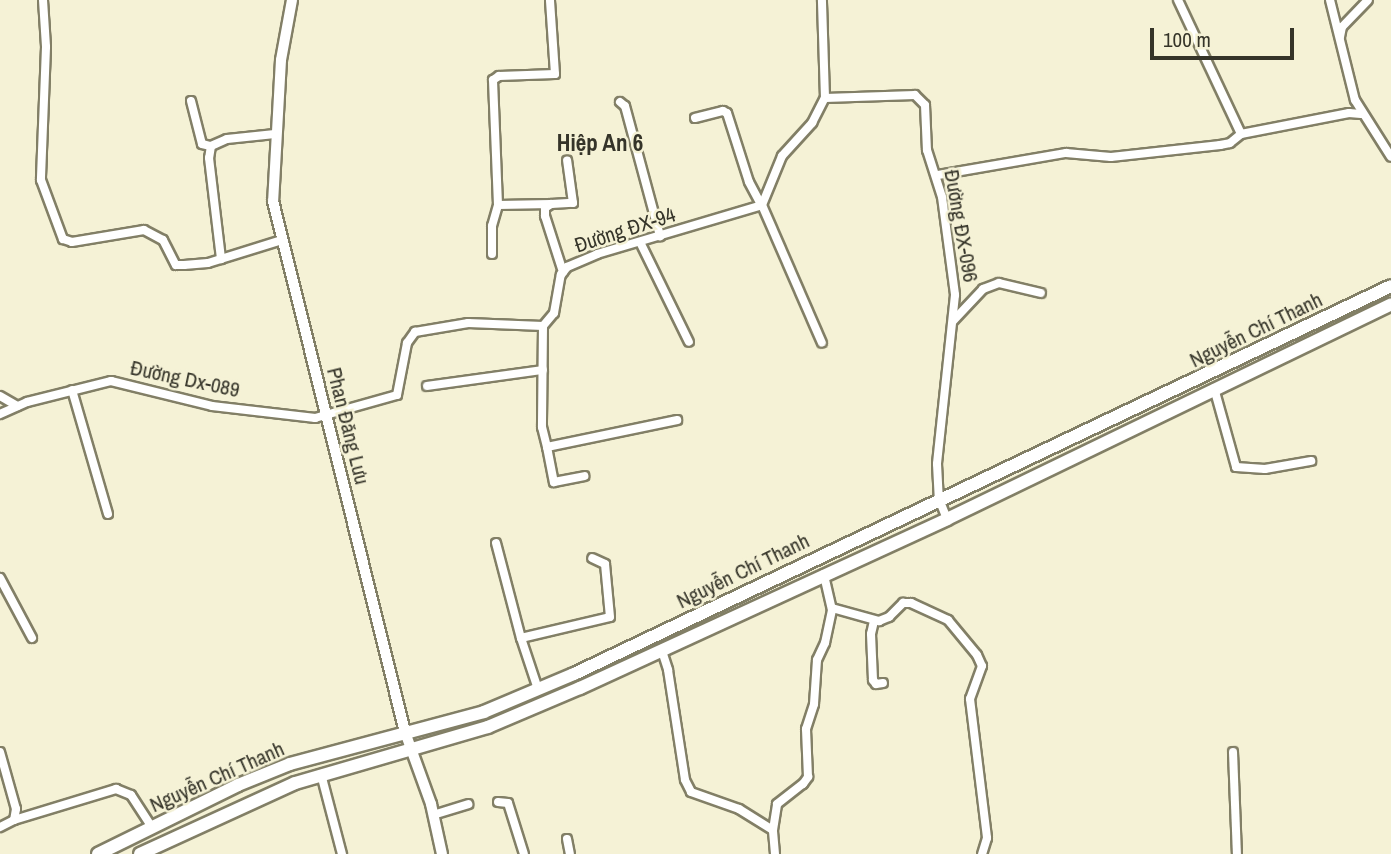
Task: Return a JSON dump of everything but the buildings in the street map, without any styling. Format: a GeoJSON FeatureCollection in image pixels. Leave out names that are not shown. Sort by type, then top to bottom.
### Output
{"type":"FeatureCollection","features":[{"type":"Feature","properties":{"kind":"main road","name":"Nguyễn Chí Thanh"},"geometry":{"type":"LineString","coordinates":[[97,854],[290,764],[484,712],[538,689],[1391,286]]}},
{"type":"Feature","properties":{"kind":"main road","name":"Nguyễn Chí Thanh"},"geometry":{"type":"LineString","coordinates":[[140,854],[159,850],[295,783],[488,727],[662,651],[947,519],[1391,304]]}},
{"type":"Feature","properties":{"kind":"main road"},"geometry":{"type":"LineString","coordinates":[[655,635],[662,651]]}},
{"type":"Feature","properties":{"kind":"street"},"geometry":{"type":"LineString","coordinates":[[43,0],[46,47],[41,180],[63,239],[72,242],[144,230],[163,240],[176,265],[221,259],[282,240]]}},
{"type":"Feature","properties":{"kind":"street","name":"Phan Đăng Lưu"},"geometry":{"type":"LineString","coordinates":[[292,0],[281,60],[273,201],[405,732],[414,749],[442,854]]}},
{"type":"Feature","properties":{"kind":"street"},"geometry":{"type":"LineString","coordinates":[[492,254],[492,226],[498,205],[493,80],[499,76],[555,74],[550,0]]}},
{"type":"Feature","properties":{"kind":"street"},"geometry":{"type":"LineString","coordinates":[[761,205],[782,156],[812,123],[825,98],[827,72],[822,0]]}},
{"type":"Feature","properties":{"kind":"street"},"geometry":{"type":"LineString","coordinates":[[1178,0],[1241,134]]}},
{"type":"Feature","properties":{"kind":"street"},"geometry":{"type":"LineString","coordinates":[[1329,0],[1361,114],[1391,157]]}},
{"type":"Feature","properties":{"kind":"street"},"geometry":{"type":"LineString","coordinates":[[1339,40],[1342,27],[1368,0]]}},
{"type":"Feature","properties":{"kind":"street","name":"Đường ĐX-096"},"geometry":{"type":"LineString","coordinates":[[825,98],[915,95],[922,98],[925,105],[927,150],[938,175],[953,263],[953,321],[937,464],[939,499],[947,519]]}},
{"type":"Feature","properties":{"kind":"street"},"geometry":{"type":"LineString","coordinates":[[191,101],[202,144],[211,146],[227,139],[275,134]]}},
{"type":"Feature","properties":{"kind":"street"},"geometry":{"type":"LineString","coordinates":[[620,102],[625,106],[660,236]]}},
{"type":"Feature","properties":{"kind":"street"},"geometry":{"type":"LineString","coordinates":[[695,118],[723,111],[727,113],[749,182],[822,343]]}},
{"type":"Feature","properties":{"kind":"street"},"geometry":{"type":"LineString","coordinates":[[938,175],[1066,153],[1111,157],[1220,145],[1230,143],[1241,134],[1349,113],[1361,114]]}},
{"type":"Feature","properties":{"kind":"street"},"geometry":{"type":"LineString","coordinates":[[211,146],[209,158],[221,259]]}},
{"type":"Feature","properties":{"kind":"street"},"geometry":{"type":"LineString","coordinates":[[498,205],[573,203],[567,160]]}},
{"type":"Feature","properties":{"kind":"street"},"geometry":{"type":"LineString","coordinates":[[551,204],[545,208],[545,216],[563,272]]}},
{"type":"Feature","properties":{"kind":"street","name":"Đường ĐX-94"},"geometry":{"type":"LineString","coordinates":[[543,327],[554,313],[563,272],[567,267],[597,254],[761,205]]}},
{"type":"Feature","properties":{"kind":"street"},"geometry":{"type":"LineString","coordinates":[[640,242],[689,342]]}},
{"type":"Feature","properties":{"kind":"street"},"geometry":{"type":"LineString","coordinates":[[953,321],[983,289],[999,283],[1041,293]]}},
{"type":"Feature","properties":{"kind":"street"},"geometry":{"type":"LineString","coordinates":[[326,416],[397,395],[407,343],[415,332],[437,326],[468,323],[543,327],[542,427],[554,482],[584,476]]}},
{"type":"Feature","properties":{"kind":"street"},"geometry":{"type":"LineString","coordinates":[[427,386],[543,370]]}},
{"type":"Feature","properties":{"kind":"street","name":"Đường Dx-089"},"geometry":{"type":"LineString","coordinates":[[0,414],[17,406],[111,381],[212,406],[267,411],[298,418],[326,416]]}},
{"type":"Feature","properties":{"kind":"street"},"geometry":{"type":"LineString","coordinates":[[1214,388],[1236,467],[1265,469],[1311,461]]}},
{"type":"Feature","properties":{"kind":"street"},"geometry":{"type":"LineString","coordinates":[[72,390],[108,514]]}},
{"type":"Feature","properties":{"kind":"street"},"geometry":{"type":"LineString","coordinates":[[0,396],[17,406]]}},
{"type":"Feature","properties":{"kind":"street"},"geometry":{"type":"LineString","coordinates":[[547,447],[677,420]]}},
{"type":"Feature","properties":{"kind":"street"},"geometry":{"type":"LineString","coordinates":[[496,543],[521,638],[538,689]]}},
{"type":"Feature","properties":{"kind":"street"},"geometry":{"type":"LineString","coordinates":[[521,638],[610,617],[605,564],[592,558]]}},
{"type":"Feature","properties":{"kind":"street"},"geometry":{"type":"LineString","coordinates":[[775,854],[773,830],[777,804],[808,777],[806,729],[814,704],[819,652],[825,643],[831,608],[824,574]]}},
{"type":"Feature","properties":{"kind":"street"},"geometry":{"type":"LineString","coordinates":[[0,578],[33,638]]}},
{"type":"Feature","properties":{"kind":"street"},"geometry":{"type":"LineString","coordinates":[[831,608],[874,621],[889,617],[903,603],[911,603],[935,612],[948,620],[982,666],[970,699],[987,838],[982,854]]}},
{"type":"Feature","properties":{"kind":"street"},"geometry":{"type":"LineString","coordinates":[[874,621],[871,634],[873,680],[876,684],[883,683]]}},
{"type":"Feature","properties":{"kind":"street"},"geometry":{"type":"LineString","coordinates":[[662,651],[668,670],[685,780],[691,792],[739,809],[773,830]]}},
{"type":"Feature","properties":{"kind":"street"},"geometry":{"type":"LineString","coordinates":[[0,752],[14,796],[14,820]]}},
{"type":"Feature","properties":{"kind":"street"},"geometry":{"type":"LineString","coordinates":[[1233,752],[1237,854]]}},
{"type":"Feature","properties":{"kind":"street"},"geometry":{"type":"LineString","coordinates":[[321,774],[342,854]]}},
{"type":"Feature","properties":{"kind":"street"},"geometry":{"type":"LineString","coordinates":[[0,827],[14,820],[116,789],[131,795],[152,827]]}},
{"type":"Feature","properties":{"kind":"street"},"geometry":{"type":"LineString","coordinates":[[498,802],[508,803],[524,854]]}},
{"type":"Feature","properties":{"kind":"street"},"geometry":{"type":"LineString","coordinates":[[433,815],[468,804]]}},
{"type":"Feature","properties":{"kind":"street"},"geometry":{"type":"LineString","coordinates":[[567,839],[570,854]]}},
{"type":"Feature","properties":{"kind":"district","name":"Hiệp An 6"},"geometry":{"type":"Point","coordinates":[600,143]}}]}
